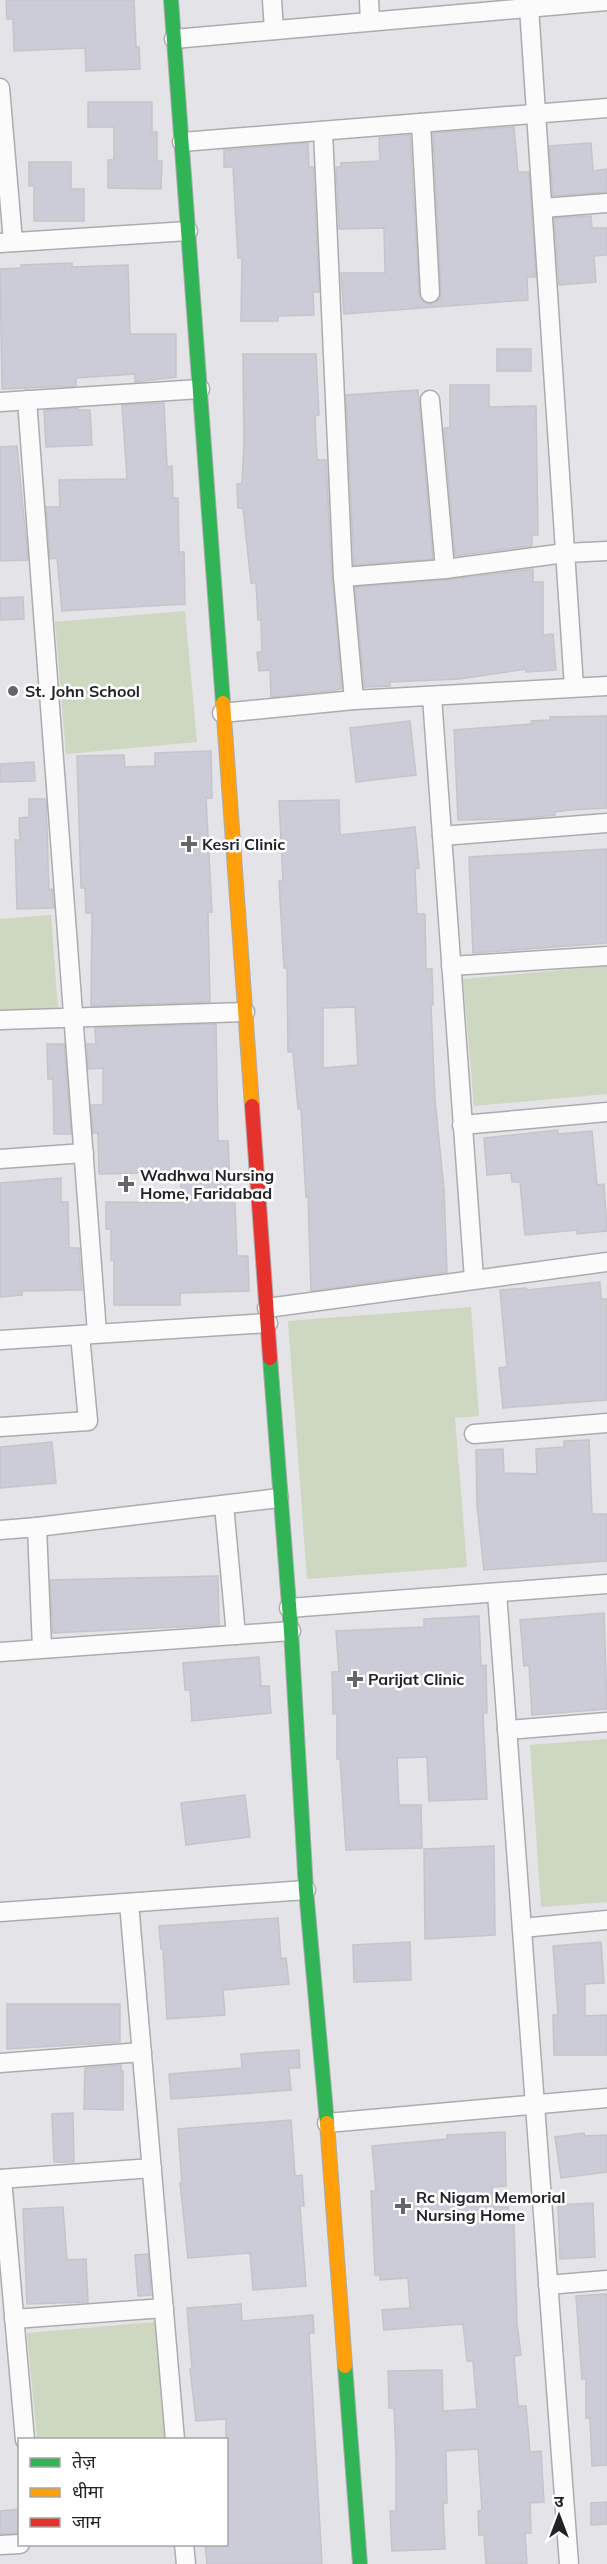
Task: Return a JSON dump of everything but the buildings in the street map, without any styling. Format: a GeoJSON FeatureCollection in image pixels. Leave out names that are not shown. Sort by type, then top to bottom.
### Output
{"type":"FeatureCollection","features":[{"type":"Feature","properties":{"kind":"street"},"geometry":{"type":"LineString","coordinates":[[171,0],[268,1315],[279,1498],[291,1631],[306,1890],[327,2123],[360,2564]]}},
{"type":"Feature","properties":{"kind":"street"},"geometry":{"type":"LineString","coordinates":[[272,0],[274,30]]}},
{"type":"Feature","properties":{"kind":"street"},"geometry":{"type":"LineString","coordinates":[[369,0],[370,21]]}},
{"type":"Feature","properties":{"kind":"street"},"geometry":{"type":"LineString","coordinates":[[174,39],[529,7],[560,2],[607,0]]}},
{"type":"Feature","properties":{"kind":"street"},"geometry":{"type":"LineString","coordinates":[[529,7],[574,687]]}},
{"type":"Feature","properties":{"kind":"street"},"geometry":{"type":"LineString","coordinates":[[0,88],[6,242],[188,231]]}},
{"type":"Feature","properties":{"kind":"street"},"geometry":{"type":"LineString","coordinates":[[182,142],[607,108]]}},
{"type":"Feature","properties":{"kind":"street"},"geometry":{"type":"LineString","coordinates":[[421,123],[430,293]]}},
{"type":"Feature","properties":{"kind":"street"},"geometry":{"type":"LineString","coordinates":[[323,131],[343,577],[354,700]]}},
{"type":"Feature","properties":{"kind":"street"},"geometry":{"type":"LineString","coordinates":[[543,208],[607,203]]}},
{"type":"Feature","properties":{"kind":"street"},"geometry":{"type":"LineString","coordinates":[[0,402],[200,389]]}},
{"type":"Feature","properties":{"kind":"street"},"geometry":{"type":"LineString","coordinates":[[0,1427],[88,1421],[84,1153],[27,400]]}},
{"type":"Feature","properties":{"kind":"street"},"geometry":{"type":"LineString","coordinates":[[430,400],[445,569]]}},
{"type":"Feature","properties":{"kind":"street"},"geometry":{"type":"LineString","coordinates":[[343,577],[445,569],[565,553],[607,551]]}},
{"type":"Feature","properties":{"kind":"street"},"geometry":{"type":"LineString","coordinates":[[222,713],[354,700],[607,686]]}},
{"type":"Feature","properties":{"kind":"street"},"geometry":{"type":"LineString","coordinates":[[432,697],[474,1279]]}},
{"type":"Feature","properties":{"kind":"street"},"geometry":{"type":"LineString","coordinates":[[442,836],[607,823]]}},
{"type":"Feature","properties":{"kind":"street"},"geometry":{"type":"LineString","coordinates":[[451,966],[607,956]]}},
{"type":"Feature","properties":{"kind":"street"},"geometry":{"type":"LineString","coordinates":[[0,1020],[245,1012]]}},
{"type":"Feature","properties":{"kind":"street"},"geometry":{"type":"LineString","coordinates":[[462,1125],[607,1112]]}},
{"type":"Feature","properties":{"kind":"street"},"geometry":{"type":"LineString","coordinates":[[0,1159],[84,1153]]}},
{"type":"Feature","properties":{"kind":"street"},"geometry":{"type":"LineString","coordinates":[[0,1340],[88,1334],[268,1315],[474,1279],[607,1262]]}},
{"type":"Feature","properties":{"kind":"street"},"geometry":{"type":"LineString","coordinates":[[474,1434],[607,1423]]}},
{"type":"Feature","properties":{"kind":"street"},"geometry":{"type":"LineString","coordinates":[[0,1530],[279,1498]]}},
{"type":"Feature","properties":{"kind":"street"},"geometry":{"type":"LineString","coordinates":[[224,1505],[236,1635]]}},
{"type":"Feature","properties":{"kind":"street"},"geometry":{"type":"LineString","coordinates":[[37,1527],[42,1647]]}},
{"type":"Feature","properties":{"kind":"street"},"geometry":{"type":"LineString","coordinates":[[289,1608],[607,1584]]}},
{"type":"Feature","properties":{"kind":"street"},"geometry":{"type":"LineString","coordinates":[[497,1593],[569,2564]]}},
{"type":"Feature","properties":{"kind":"street"},"geometry":{"type":"LineString","coordinates":[[0,1652],[42,1647],[291,1631]]}},
{"type":"Feature","properties":{"kind":"street"},"geometry":{"type":"LineString","coordinates":[[507,1730],[607,1722]]}},
{"type":"Feature","properties":{"kind":"street"},"geometry":{"type":"LineString","coordinates":[[0,1912],[306,1890]]}},
{"type":"Feature","properties":{"kind":"street"},"geometry":{"type":"LineString","coordinates":[[129,1903],[175,2438]]}},
{"type":"Feature","properties":{"kind":"street"},"geometry":{"type":"LineString","coordinates":[[522,1928],[607,1920]]}},
{"type":"Feature","properties":{"kind":"street"},"geometry":{"type":"LineString","coordinates":[[0,2063],[142,2052]]}},
{"type":"Feature","properties":{"kind":"street"},"geometry":{"type":"LineString","coordinates":[[327,2123],[607,2098]]}},
{"type":"Feature","properties":{"kind":"street"},"geometry":{"type":"LineString","coordinates":[[25,2438],[1,2179],[152,2168]]}},
{"type":"Feature","properties":{"kind":"street"},"geometry":{"type":"LineString","coordinates":[[548,2285],[607,2280]]}},
{"type":"Feature","properties":{"kind":"street"},"geometry":{"type":"LineString","coordinates":[[14,2319],[164,2308]]}},
{"type":"Feature","properties":{"kind":"street"},"geometry":{"type":"LineString","coordinates":[[0,2545],[18,2544]]}},
{"type":"Feature","properties":{"kind":"street"},"geometry":{"type":"LineString","coordinates":[[184,2546],[186,2564]]}},
{"type":"Feature","properties":{"kind":"green space"},"geometry":{"type":"Polygon","coordinates":[[[185,611],[197,742],[66,754],[55,622],[185,611]]]}},
{"type":"Feature","properties":{"kind":"green space"},"geometry":{"type":"Polygon","coordinates":[[[51,915],[58,1010],[0,1014],[0,919],[51,915]]]}},
{"type":"Feature","properties":{"kind":"green space"},"geometry":{"type":"Polygon","coordinates":[[[607,966],[607,1094],[474,1106],[463,979],[607,966]]]}},
{"type":"Feature","properties":{"kind":"green space"},"geometry":{"type":"Polygon","coordinates":[[[471,1307],[479,1416],[455,1418],[467,1567],[307,1579],[288,1321],[471,1307]]]}},
{"type":"Feature","properties":{"kind":"green space"},"geometry":{"type":"Polygon","coordinates":[[[607,1739],[607,1902],[541,1907],[530,1745],[607,1739]]]}},
{"type":"Feature","properties":{"kind":"green space"},"geometry":{"type":"Polygon","coordinates":[[[155,2322],[166,2438],[37,2438],[27,2333],[155,2322]]]}},
{"type":"Feature","properties":{"kind":"traffic: fast"},"geometry":{"type":"LineString","coordinates":[[171,0],[223,703]]}},
{"type":"Feature","properties":{"kind":"traffic: fast"},"geometry":{"type":"LineString","coordinates":[[270,1358],[291,1631],[306,1890],[327,2123]]}},
{"type":"Feature","properties":{"kind":"traffic: fast"},"geometry":{"type":"LineString","coordinates":[[345,2366],[360,2564]]}},
{"type":"Feature","properties":{"kind":"traffic: slow"},"geometry":{"type":"LineString","coordinates":[[223,703],[252,1106]]}},
{"type":"Feature","properties":{"kind":"traffic: slow"},"geometry":{"type":"LineString","coordinates":[[327,2123],[345,2366]]}},
{"type":"Feature","properties":{"kind":"traffic: jam"},"geometry":{"type":"LineString","coordinates":[[252,1106],[270,1358]]}},
{"type":"Feature","properties":{"kind":"place","name":"St. John School"},"geometry":{"type":"Point","coordinates":[13,691]}},
{"type":"Feature","properties":{"kind":"place","name":"Kesri Clinic"},"geometry":{"type":"Point","coordinates":[189,844]}},
{"type":"Feature","properties":{"kind":"place","name":"Wadhwa Nursing Home, Faridabad"},"geometry":{"type":"Point","coordinates":[126,1184]}},
{"type":"Feature","properties":{"kind":"place","name":"Parijat Clinic"},"geometry":{"type":"Point","coordinates":[355,1679]}},
{"type":"Feature","properties":{"kind":"place","name":"Rc Nigam Memorial Nursing Home"},"geometry":{"type":"Point","coordinates":[403,2206]}}]}
